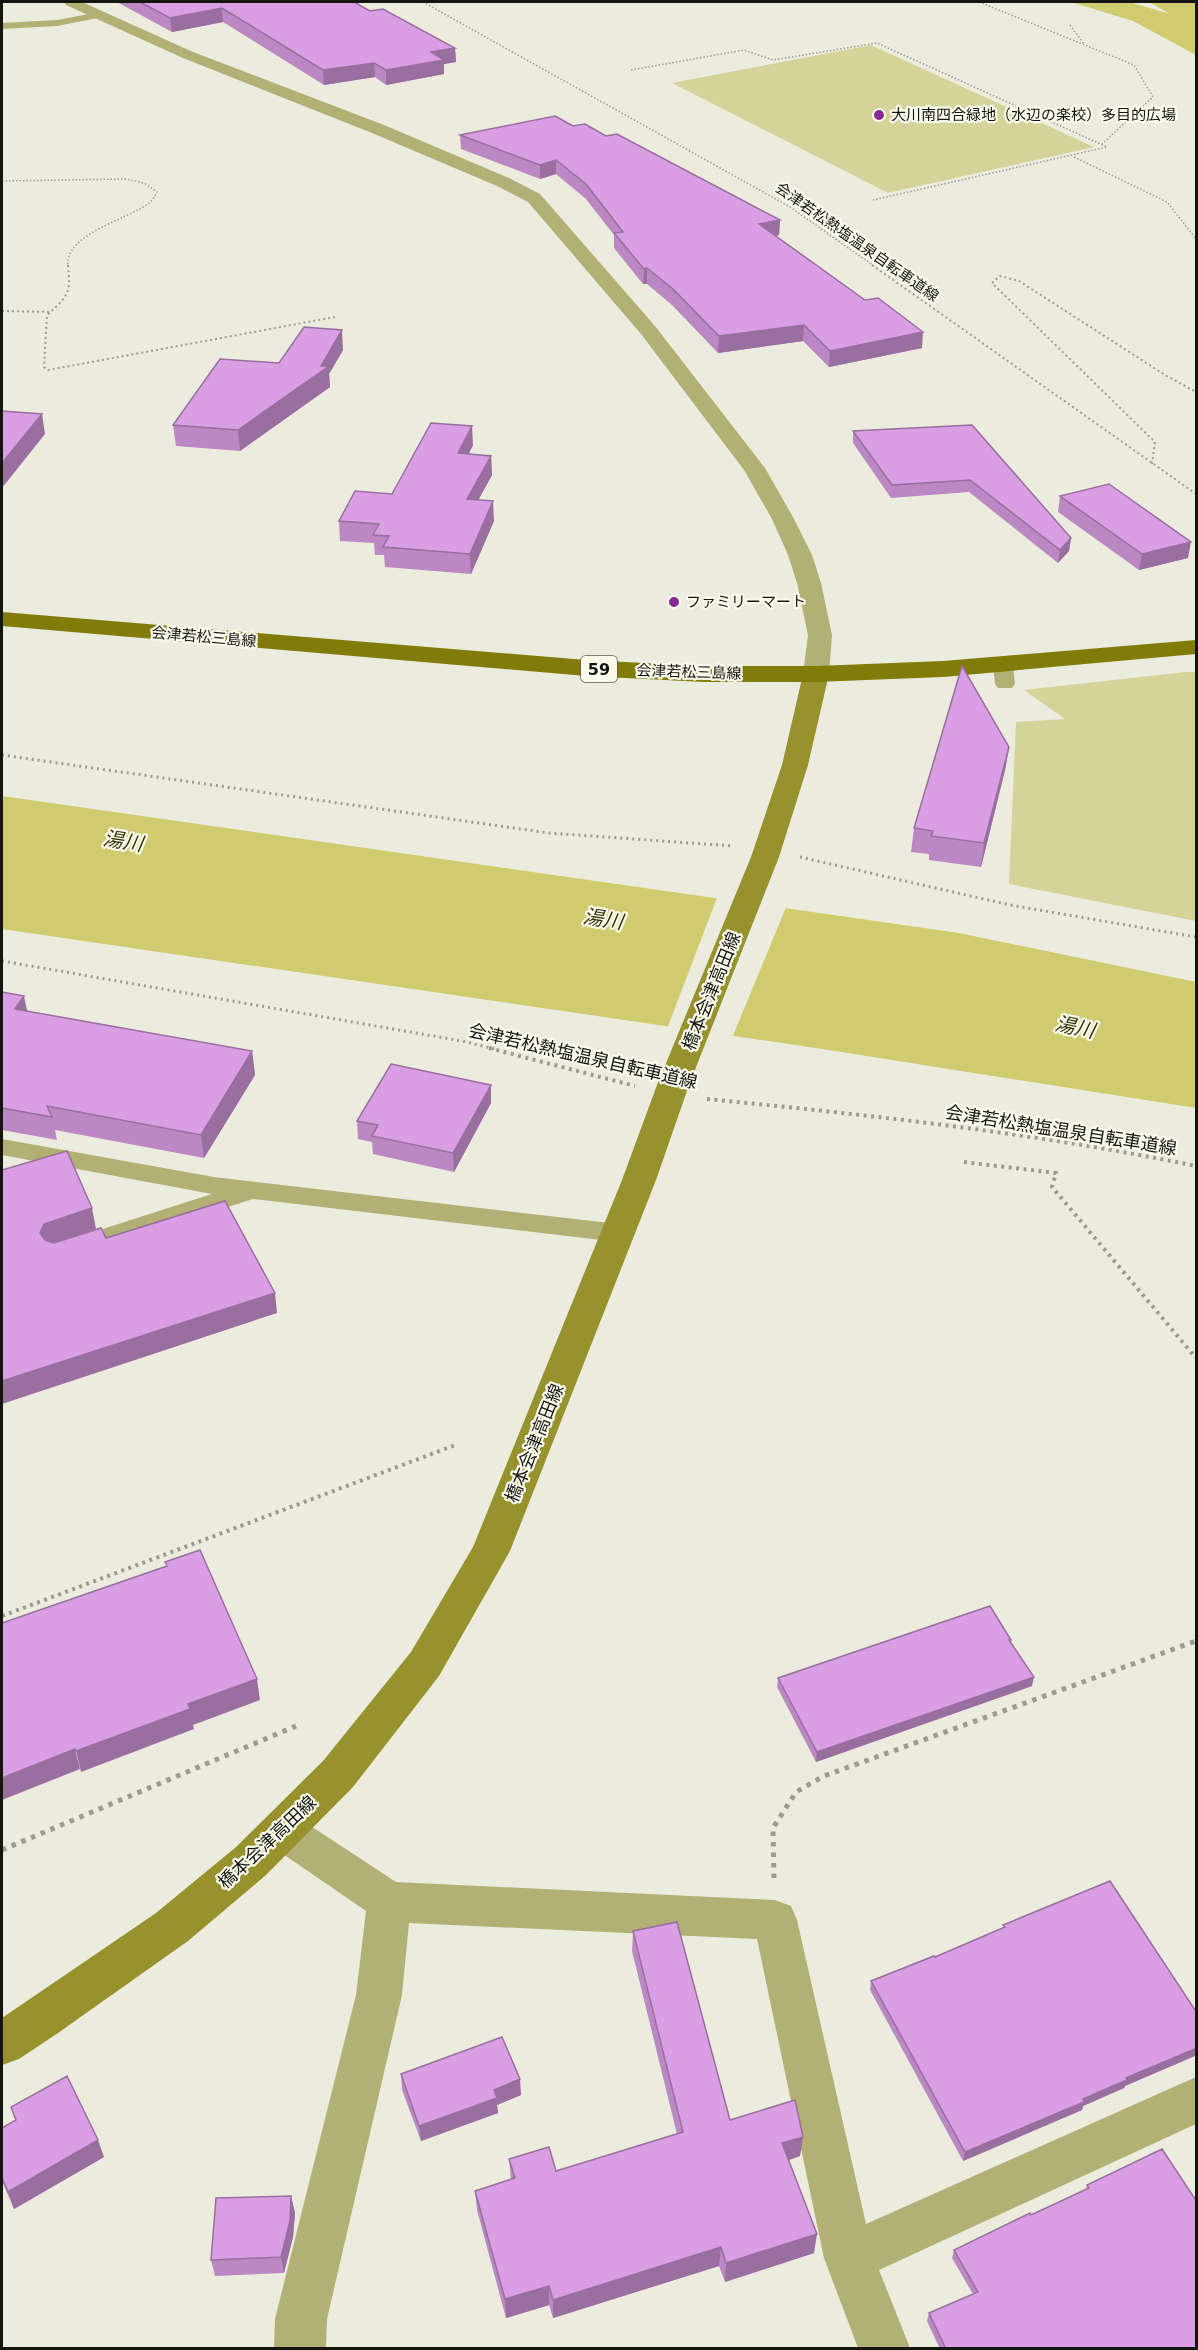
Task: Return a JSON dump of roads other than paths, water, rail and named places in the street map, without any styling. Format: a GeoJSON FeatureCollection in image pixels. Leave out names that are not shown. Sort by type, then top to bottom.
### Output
{"type":"FeatureCollection","features":[{"type":"Feature","properties":{"kind":"main road","name":"会津若松三島線"},"geometry":{"type":"LineString","coordinates":[[2,620],[586,668],[693,673],[1004,674],[1197,647]]}},
{"type":"Feature","properties":{"kind":"main road","name":"橋本会津高田線"},"geometry":{"type":"LineString","coordinates":[[2,2043],[42,2018],[172,1927],[250,1861],[338,1774],[425,1664],[491,1551],[618,1233],[765,857],[795,765],[816,674]]}},
{"type":"Feature","properties":{"kind":"street"},"geometry":{"type":"LineString","coordinates":[[71,2],[188,55],[469,167],[534,198],[648,330],[760,478],[800,555],[809,583],[820,635],[816,674]]}},
{"type":"Feature","properties":{"kind":"street"},"geometry":{"type":"LineString","coordinates":[[282,1830],[388,1902],[775,1920],[849,2258],[884,2349]]}},
{"type":"Feature","properties":{"kind":"street"},"geometry":{"type":"LineString","coordinates":[[300,2349],[301,2319],[379,1995],[388,1902]]}},
{"type":"Feature","properties":{"kind":"street"},"geometry":{"type":"LineString","coordinates":[[849,2258],[1197,2100]]}},
{"type":"Feature","properties":{"kind":"lane"},"geometry":{"type":"LineString","coordinates":[[2,26],[57,23],[99,15]]}},
{"type":"Feature","properties":{"kind":"lane"},"geometry":{"type":"LineString","coordinates":[[2,1147],[214,1186],[618,1233]]}},
{"type":"Feature","properties":{"kind":"lane"},"geometry":{"type":"LineString","coordinates":[[58,1252],[253,1190]]}},
{"type":"Feature","properties":{"kind":"water"},"geometry":{"type":"Polygon","coordinates":[[[1071,2],[1129,2],[1170,14],[1149,2],[1196,2],[1196,55],[1133,21],[1071,2]]]}},
{"type":"Feature","properties":{"kind":"water","name":"湯川"},"geometry":{"type":"Polygon","coordinates":[[[2,796],[959,933],[1196,982],[1196,1108],[816,1048],[2,929],[2,796]]]}},
{"type":"Feature","properties":{"kind":"place","name":"大川南四合緑地（水辺の楽校）多目的広場"},"geometry":{"type":"Point","coordinates":[879,115]}},
{"type":"Feature","properties":{"kind":"place","name":"ファミリーマート"},"geometry":{"type":"Point","coordinates":[674,602]}}]}
